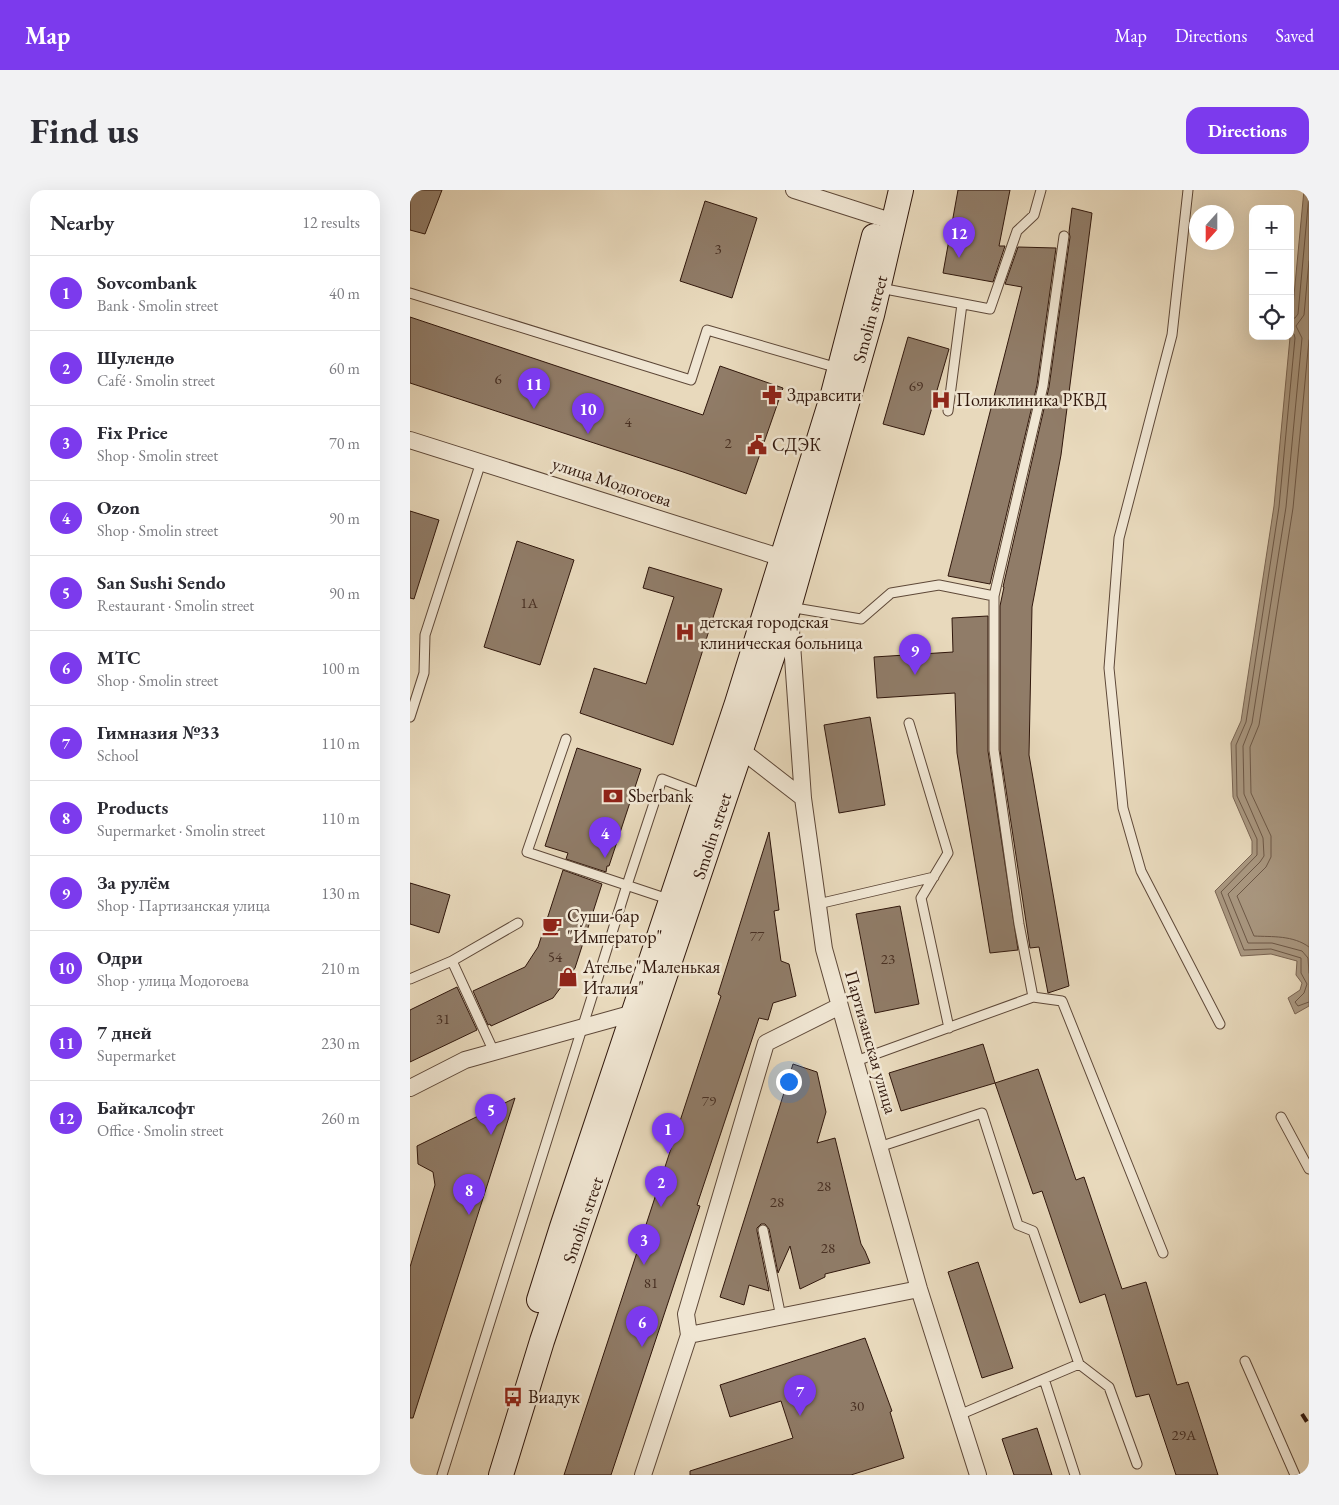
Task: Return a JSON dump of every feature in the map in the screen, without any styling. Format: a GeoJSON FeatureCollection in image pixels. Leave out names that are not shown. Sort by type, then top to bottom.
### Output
{"type":"FeatureCollection","features":[{"type":"Feature","properties":{"kind":"main road"},"geometry":{"type":"LineString","coordinates":[[848,371],[886,220],[884,190]]}},
{"type":"Feature","properties":{"kind":"main road","name":"Smolin street"},"geometry":{"type":"LineString","coordinates":[[502,1475],[644,1010],[714,798],[740,749],[789,607],[792,561],[848,371],[878,287],[886,220],[901,190]]}},
{"type":"Feature","properties":{"kind":"main road"},"geometry":{"type":"LineString","coordinates":[[714,798],[792,561]]}},
{"type":"Feature","properties":{"kind":"main road"},"geometry":{"type":"LineString","coordinates":[[486,1475],[562,1227],[644,1010]]}},
{"type":"Feature","properties":{"kind":"street"},"geometry":{"type":"LineString","coordinates":[[794,190],[886,220]]}},
{"type":"Feature","properties":{"kind":"street","name":"улица Модогоева"},"geometry":{"type":"LineString","coordinates":[[410,440],[792,561]]}},
{"type":"Feature","properties":{"kind":"street","name":"Партизанская улица"},"geometry":{"type":"LineString","coordinates":[[789,607],[803,798],[824,949],[919,1289],[978,1475]]}},
{"type":"Feature","properties":{"kind":"street"},"geometry":{"type":"LineString","coordinates":[[740,749],[803,798]]}},
{"type":"Feature","properties":{"kind":"street"},"geometry":{"type":"LineString","coordinates":[[644,1475],[689,1335],[686,1314],[766,1043],[840,1006]]}},
{"type":"Feature","properties":{"kind":"street"},"geometry":{"type":"LineString","coordinates":[[410,1088],[465,1060],[644,1010]]}},
{"type":"Feature","properties":{"kind":"street"},"geometry":{"type":"LineString","coordinates":[[689,1335],[919,1289]]}},
{"type":"Feature","properties":{"kind":"lane"},"geometry":{"type":"LineString","coordinates":[[878,287],[990,310],[1017,231],[1034,215],[1041,190]]}},
{"type":"Feature","properties":{"kind":"lane"},"geometry":{"type":"LineString","coordinates":[[1188,190],[1172,335],[1118,538],[1109,668],[1123,808],[1141,871],[1220,1024]]}},
{"type":"Feature","properties":{"kind":"lane"},"geometry":{"type":"LineString","coordinates":[[1033,997],[1019,924],[994,750],[994,596],[1043,386],[1064,236]]}},
{"type":"Feature","properties":{"kind":"lane"},"geometry":{"type":"LineString","coordinates":[[410,292],[691,380],[707,330],[848,371]]}},
{"type":"Feature","properties":{"kind":"lane"},"geometry":{"type":"LineString","coordinates":[[948,410],[962,304]]}},
{"type":"Feature","properties":{"kind":"lane"},"geometry":{"type":"LineString","coordinates":[[410,718],[424,672],[425,635],[481,462]]}},
{"type":"Feature","properties":{"kind":"lane"},"geometry":{"type":"LineString","coordinates":[[789,607],[861,619],[891,593],[939,585],[994,596]]}},
{"type":"Feature","properties":{"kind":"lane"},"geometry":{"type":"LineString","coordinates":[[909,723],[948,853],[921,898],[949,1028]]}},
{"type":"Feature","properties":{"kind":"lane"},"geometry":{"type":"LineString","coordinates":[[566,739],[527,852],[680,903]]}},
{"type":"Feature","properties":{"kind":"lane"},"geometry":{"type":"LineString","coordinates":[[442,1475],[582,1027],[662,779],[714,798]]}},
{"type":"Feature","properties":{"kind":"lane"},"geometry":{"type":"LineString","coordinates":[[818,904],[934,877]]}},
{"type":"Feature","properties":{"kind":"lane"},"geometry":{"type":"LineString","coordinates":[[410,979],[452,961],[518,923]]}},
{"type":"Feature","properties":{"kind":"lane"},"geometry":{"type":"LineString","coordinates":[[452,961],[494,1052]]}},
{"type":"Feature","properties":{"kind":"lane"},"geometry":{"type":"LineString","coordinates":[[856,1061],[1033,997],[1062,1001],[1163,1253]]}},
{"type":"Feature","properties":{"kind":"lane"},"geometry":{"type":"LineString","coordinates":[[879,1147],[982,1112],[1018,1225],[1033,1231],[1079,1364],[1109,1387],[1137,1464]]}},
{"type":"Feature","properties":{"kind":"lane"},"geometry":{"type":"LineString","coordinates":[[1282,1117],[1309,1169]]}},
{"type":"Feature","properties":{"kind":"lane"},"geometry":{"type":"LineString","coordinates":[[763,1230],[781,1316]]}},
{"type":"Feature","properties":{"kind":"lane"},"geometry":{"type":"LineString","coordinates":[[1244,1361],[1295,1475]]}},
{"type":"Feature","properties":{"kind":"lane"},"geometry":{"type":"LineString","coordinates":[[959,1415],[1079,1364]]}},
{"type":"Feature","properties":{"kind":"lane"},"geometry":{"type":"LineString","coordinates":[[1044,1379],[1075,1475]]}},
{"type":"Feature","properties":{"kind":"water"},"geometry":{"type":"Polygon","coordinates":[[[1304,190],[1309,190],[1309,1006],[1295,1014],[1288,998],[1300,990],[1302,983],[1296,975],[1297,961],[1271,954],[1241,956],[1215,891],[1252,854],[1252,841],[1233,797],[1231,743],[1241,721],[1274,506],[1290,340],[1294,340],[1294,295],[1304,190]]]}},
{"type":"Feature","properties":{"kind":"building"},"geometry":{"type":"Polygon","coordinates":[[[410,190],[442,190],[425,234],[410,230],[410,190]]]}},
{"type":"Feature","properties":{"kind":"building"},"geometry":{"type":"Polygon","coordinates":[[[958,190],[1010,190],[999,246],[1005,246],[993,282],[943,273],[958,190]]]}},
{"type":"Feature","properties":{"kind":"building"},"geometry":{"type":"Polygon","coordinates":[[[705,201],[757,218],[732,298],[680,281],[705,201]]]}},
{"type":"Feature","properties":{"kind":"building"},"geometry":{"type":"Polygon","coordinates":[[[1072,208],[1092,213],[1061,455],[1032,607],[1029,755],[1069,986],[1048,993],[1039,947],[1030,948],[1000,750],[1000,606],[1049,387],[1070,237],[1072,208]]]}},
{"type":"Feature","properties":{"kind":"building"},"geometry":{"type":"Polygon","coordinates":[[[1018,247],[1056,248],[1037,385],[990,584],[948,576],[1022,287],[1005,284],[1018,247]]]}},
{"type":"Feature","properties":{"kind":"building"},"geometry":{"type":"Polygon","coordinates":[[[410,317],[703,415],[720,366],[783,388],[746,494],[410,383],[410,317]]]}},
{"type":"Feature","properties":{"kind":"building"},"geometry":{"type":"Polygon","coordinates":[[[908,337],[949,349],[924,435],[883,424],[908,337]]]}},
{"type":"Feature","properties":{"kind":"building"},"geometry":{"type":"Polygon","coordinates":[[[410,511],[439,520],[414,599],[410,598],[410,511]]]}},
{"type":"Feature","properties":{"kind":"building"},"geometry":{"type":"Polygon","coordinates":[[[517,541],[574,560],[540,665],[484,647],[517,541]]]}},
{"type":"Feature","properties":{"kind":"building","name":"детская городская клиническая больница"},"geometry":{"type":"Polygon","coordinates":[[[649,567],[722,589],[673,745],[580,713],[594,668],[646,684],[674,597],[643,588],[649,567]]]}},
{"type":"Feature","properties":{"kind":"building"},"geometry":{"type":"Polygon","coordinates":[[[988,616],[988,751],[1018,950],[990,953],[957,753],[955,693],[877,698],[874,657],[953,652],[952,618],[988,616]]]}},
{"type":"Feature","properties":{"kind":"building"},"geometry":{"type":"Polygon","coordinates":[[[870,717],[885,805],[839,813],[824,725],[870,717]]]}},
{"type":"Feature","properties":{"kind":"building"},"geometry":{"type":"Polygon","coordinates":[[[577,748],[641,769],[606,872],[566,859],[568,853],[545,846],[577,748]]]}},
{"type":"Feature","properties":{"kind":"building"},"geometry":{"type":"Polygon","coordinates":[[[769,832],[779,910],[774,911],[781,961],[789,964],[796,996],[773,1003],[768,1020],[759,1018],[697,1205],[700,1206],[611,1475],[564,1475],[721,996],[718,994],[769,832]]]}},
{"type":"Feature","properties":{"kind":"building"},"geometry":{"type":"Polygon","coordinates":[[[563,870],[602,884],[575,968],[553,998],[491,1026],[490,1024],[488,1025],[473,991],[525,967],[538,947],[563,870]]]}},
{"type":"Feature","properties":{"kind":"building"},"geometry":{"type":"Polygon","coordinates":[[[410,883],[450,895],[439,933],[410,924],[410,883]]]}},
{"type":"Feature","properties":{"kind":"building"},"geometry":{"type":"Polygon","coordinates":[[[900,906],[919,1004],[875,1013],[856,914],[900,906]]]}},
{"type":"Feature","properties":{"kind":"building"},"geometry":{"type":"Polygon","coordinates":[[[457,987],[477,1030],[410,1062],[410,1010],[457,987]]]}},
{"type":"Feature","properties":{"kind":"building"},"geometry":{"type":"Polygon","coordinates":[[[983,1044],[995,1083],[901,1111],[889,1073],[983,1044]]]}},
{"type":"Feature","properties":{"kind":"building"},"geometry":{"type":"Polygon","coordinates":[[[793,1064],[817,1072],[826,1112],[817,1143],[835,1138],[861,1244],[870,1263],[825,1274],[825,1277],[800,1289],[790,1246],[778,1273],[769,1229],[765,1224],[761,1224],[757,1231],[769,1291],[749,1285],[744,1305],[720,1297],[793,1064]]]}},
{"type":"Feature","properties":{"kind":"building"},"geometry":{"type":"Polygon","coordinates":[[[1038,1069],[1076,1180],[1084,1177],[1122,1289],[1146,1282],[1177,1385],[1188,1382],[1218,1475],[1176,1475],[1149,1394],[1136,1397],[1105,1294],[1080,1303],[1042,1191],[1033,1194],[995,1083],[1038,1069]]]}},
{"type":"Feature","properties":{"kind":"building"},"geometry":{"type":"Polygon","coordinates":[[[515,1098],[413,1418],[410,1418],[410,1267],[435,1185],[433,1172],[418,1164],[417,1146],[515,1098]]]}},
{"type":"Feature","properties":{"kind":"building"},"geometry":{"type":"Polygon","coordinates":[[[978,1262],[1013,1368],[982,1378],[948,1272],[978,1262]]]}},
{"type":"Feature","properties":{"kind":"building"},"geometry":{"type":"Polygon","coordinates":[[[865,1338],[892,1411],[890,1412],[904,1458],[851,1475],[690,1475],[690,1471],[793,1438],[781,1401],[730,1417],[720,1385],[865,1338]]]}},
{"type":"Feature","properties":{"kind":"building"},"geometry":{"type":"Polygon","coordinates":[[[1037,1428],[1052,1475],[1014,1475],[1002,1439],[1037,1428]]]}},
{"type":"Feature","properties":{"kind":"railway"},"geometry":{"type":"LineString","coordinates":[[1302,1414],[1309,1425]]}},
{"type":"Feature","properties":{"kind":"place","name":"Байкалсофт"},"geometry":{"type":"Point","coordinates":[959,258]}},
{"type":"Feature","properties":{"kind":"place","name":"Здравсити"},"geometry":{"type":"Point","coordinates":[772,395]}},
{"type":"Feature","properties":{"kind":"place","name":"Поликлиника РКВД"},"geometry":{"type":"Point","coordinates":[941,400]}},
{"type":"Feature","properties":{"kind":"place","name":"7 дней"},"geometry":{"type":"Point","coordinates":[534,409]}},
{"type":"Feature","properties":{"kind":"place","name":"Одри"},"geometry":{"type":"Point","coordinates":[588,434]}},
{"type":"Feature","properties":{"kind":"place","name":"СДЭК"},"geometry":{"type":"Point","coordinates":[757,445]}},
{"type":"Feature","properties":{"kind":"place","name":"детская городская клиническая больница"},"geometry":{"type":"Point","coordinates":[685,632]}},
{"type":"Feature","properties":{"kind":"place","name":"За рулём"},"geometry":{"type":"Point","coordinates":[915,675]}},
{"type":"Feature","properties":{"kind":"place","name":"Sberbank"},"geometry":{"type":"Point","coordinates":[613,796]}},
{"type":"Feature","properties":{"kind":"place","name":"Ozon"},"geometry":{"type":"Point","coordinates":[605,858]}},
{"type":"Feature","properties":{"kind":"place","name":"Суши-бар \"Император\""},"geometry":{"type":"Point","coordinates":[552,926]}},
{"type":"Feature","properties":{"kind":"place","name":"Ателье \"Маленькая Италия\""},"geometry":{"type":"Point","coordinates":[568,977]}},
{"type":"Feature","properties":{"kind":"place","name":"San Sushi Sendo"},"geometry":{"type":"Point","coordinates":[491,1135]}},
{"type":"Feature","properties":{"kind":"place","name":"Sovcombank"},"geometry":{"type":"Point","coordinates":[668,1154]}},
{"type":"Feature","properties":{"kind":"place","name":"Шулендө"},"geometry":{"type":"Point","coordinates":[661,1207]}},
{"type":"Feature","properties":{"kind":"place","name":"Products"},"geometry":{"type":"Point","coordinates":[469,1215]}},
{"type":"Feature","properties":{"kind":"place","name":"Fix Price"},"geometry":{"type":"Point","coordinates":[644,1265]}},
{"type":"Feature","properties":{"kind":"place","name":"МТС"},"geometry":{"type":"Point","coordinates":[642,1347]}},
{"type":"Feature","properties":{"kind":"place","name":"Виадук"},"geometry":{"type":"Point","coordinates":[513,1397]}},
{"type":"Feature","properties":{"kind":"place","name":"Гимназия №33"},"geometry":{"type":"Point","coordinates":[800,1416]}}]}
